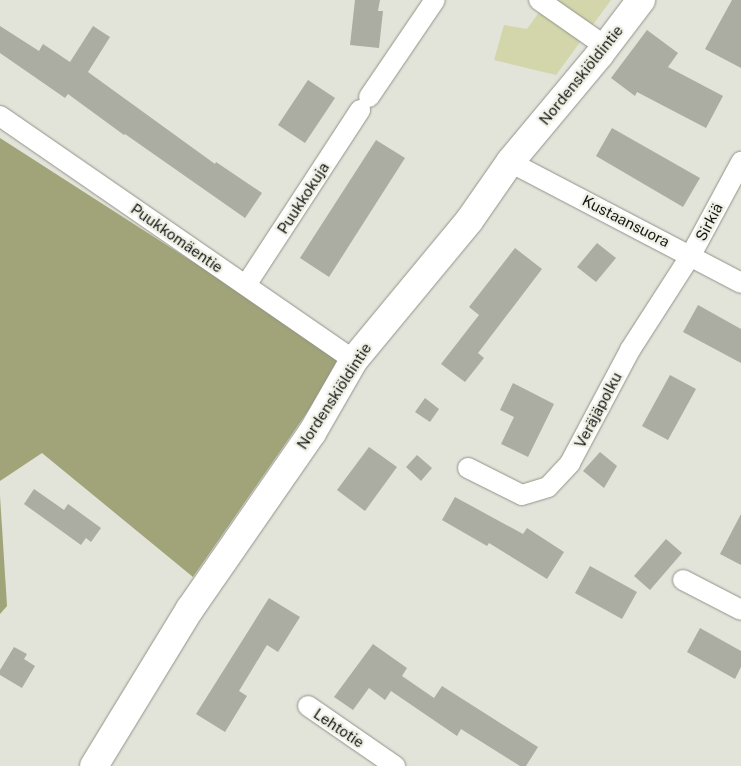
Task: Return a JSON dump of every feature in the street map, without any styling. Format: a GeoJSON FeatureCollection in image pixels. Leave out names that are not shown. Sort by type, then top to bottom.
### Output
{"type":"FeatureCollection","features":[{"type":"Feature","properties":{"kind":"main road","name":"Nordenskiöldintie"},"geometry":{"type":"LineString","coordinates":[[94,766],[190,609],[312,433],[354,360],[469,221],[510,162],[641,0]]}},
{"type":"Feature","properties":{"kind":"street","name":"Puukkokuja"},"geometry":{"type":"LineString","coordinates":[[246,285],[364,103],[435,0]]}},
{"type":"Feature","properties":{"kind":"street"},"geometry":{"type":"LineString","coordinates":[[539,0],[605,46]]}},
{"type":"Feature","properties":{"kind":"street","name":"Puukkomäentie"},"geometry":{"type":"LineString","coordinates":[[0,116],[354,360]]}},
{"type":"Feature","properties":{"kind":"street","name":"Kustaansuora"},"geometry":{"type":"LineString","coordinates":[[510,162],[691,255],[741,283]]}},
{"type":"Feature","properties":{"kind":"street","name":"Sirkiä"},"geometry":{"type":"LineString","coordinates":[[691,255],[741,162]]}},
{"type":"Feature","properties":{"kind":"street","name":"Veräjäpolku"},"geometry":{"type":"LineString","coordinates":[[468,468],[522,495],[548,487],[570,463],[630,350],[691,255]]}},
{"type":"Feature","properties":{"kind":"street"},"geometry":{"type":"LineString","coordinates":[[683,580],[741,610]]}},
{"type":"Feature","properties":{"kind":"street","name":"Lehtotie"},"geometry":{"type":"LineString","coordinates":[[308,706],[395,766]]}},
{"type":"Feature","properties":{"kind":"green space"},"geometry":{"type":"Polygon","coordinates":[[[548,0],[611,0],[556,75],[494,60],[504,25],[527,29],[548,0]]]}},
{"type":"Feature","properties":{"kind":"green space"},"geometry":{"type":"Polygon","coordinates":[[[0,138],[344,359],[193,577],[42,453],[0,481],[0,138]]]}},
{"type":"Feature","properties":{"kind":"green space"},"geometry":{"type":"Polygon","coordinates":[[[0,496],[7,606],[0,614],[0,496]]]}},
{"type":"Feature","properties":{"kind":"building"},"geometry":{"type":"Polygon","coordinates":[[[355,0],[380,0],[378,11],[383,11],[379,48],[350,45],[355,0]]]}},
{"type":"Feature","properties":{"kind":"building"},"geometry":{"type":"Polygon","coordinates":[[[732,0],[741,0],[741,68],[705,49],[732,0]]]}},
{"type":"Feature","properties":{"kind":"building"},"geometry":{"type":"Polygon","coordinates":[[[0,26],[39,51],[43,44],[70,62],[93,26],[110,37],[88,72],[215,164],[216,162],[262,193],[245,218],[68,94],[65,98],[0,53],[0,26]]]}},
{"type":"Feature","properties":{"kind":"building"},"geometry":{"type":"Polygon","coordinates":[[[647,30],[678,53],[668,67],[723,96],[706,128],[637,92],[635,96],[611,78],[647,30]]]}},
{"type":"Feature","properties":{"kind":"building"},"geometry":{"type":"Polygon","coordinates":[[[308,80],[335,98],[305,143],[278,125],[308,80]]]}},
{"type":"Feature","properties":{"kind":"building"},"geometry":{"type":"Polygon","coordinates":[[[612,128],[700,178],[683,207],[596,156],[612,128]]]}},
{"type":"Feature","properties":{"kind":"building"},"geometry":{"type":"Polygon","coordinates":[[[376,140],[405,158],[329,277],[300,258],[376,140]]]}},
{"type":"Feature","properties":{"kind":"building"},"geometry":{"type":"Polygon","coordinates":[[[597,243],[616,258],[596,282],[577,267],[597,243]]]}},
{"type":"Feature","properties":{"kind":"building"},"geometry":{"type":"Polygon","coordinates":[[[515,248],[542,269],[478,353],[484,358],[465,382],[441,364],[479,315],[469,307],[515,248]]]}},
{"type":"Feature","properties":{"kind":"building"},"geometry":{"type":"Polygon","coordinates":[[[698,305],[741,329],[741,363],[683,332],[698,305]]]}},
{"type":"Feature","properties":{"kind":"building"},"geometry":{"type":"Polygon","coordinates":[[[670,375],[696,389],[668,440],[642,426],[670,375]]]}},
{"type":"Feature","properties":{"kind":"building"},"geometry":{"type":"Polygon","coordinates":[[[513,383],[554,404],[528,457],[501,444],[514,417],[500,410],[513,383]]]}},
{"type":"Feature","properties":{"kind":"building"},"geometry":{"type":"Polygon","coordinates":[[[425,398],[439,409],[430,422],[415,412],[425,398]]]}},
{"type":"Feature","properties":{"kind":"building"},"geometry":{"type":"Polygon","coordinates":[[[369,447],[397,467],[365,511],[337,490],[369,447]]]}},
{"type":"Feature","properties":{"kind":"building"},"geometry":{"type":"Polygon","coordinates":[[[600,452],[617,466],[604,488],[583,471],[600,452]]]}},
{"type":"Feature","properties":{"kind":"building"},"geometry":{"type":"Polygon","coordinates":[[[417,455],[432,468],[421,481],[406,467],[417,455]]]}},
{"type":"Feature","properties":{"kind":"building"},"geometry":{"type":"Polygon","coordinates":[[[34,489],[64,510],[68,504],[101,528],[91,542],[86,538],[81,545],[24,504],[34,489]]]}},
{"type":"Feature","properties":{"kind":"building"},"geometry":{"type":"Polygon","coordinates":[[[455,497],[523,534],[527,528],[564,552],[547,579],[489,543],[487,546],[442,520],[455,497]]]}},
{"type":"Feature","properties":{"kind":"building"},"geometry":{"type":"Polygon","coordinates":[[[741,514],[741,565],[720,554],[741,514]]]}},
{"type":"Feature","properties":{"kind":"building"},"geometry":{"type":"Polygon","coordinates":[[[666,539],[682,553],[650,590],[634,576],[666,539]]]}},
{"type":"Feature","properties":{"kind":"building"},"geometry":{"type":"Polygon","coordinates":[[[590,566],[637,592],[622,619],[575,593],[590,566]]]}},
{"type":"Feature","properties":{"kind":"building"},"geometry":{"type":"Polygon","coordinates":[[[269,598],[300,617],[278,652],[267,645],[239,691],[247,696],[225,732],[196,714],[269,598]]]}},
{"type":"Feature","properties":{"kind":"building"},"geometry":{"type":"Polygon","coordinates":[[[700,628],[741,651],[741,667],[735,679],[687,652],[700,628]]]}},
{"type":"Feature","properties":{"kind":"building"},"geometry":{"type":"Polygon","coordinates":[[[373,644],[407,668],[402,676],[434,698],[442,686],[538,747],[526,766],[520,766],[461,729],[457,736],[391,691],[385,700],[369,688],[353,710],[334,697],[373,644]]]}},
{"type":"Feature","properties":{"kind":"building"},"geometry":{"type":"Polygon","coordinates":[[[14,647],[27,654],[24,659],[35,666],[22,688],[0,675],[0,670],[14,647]]]}}]}
